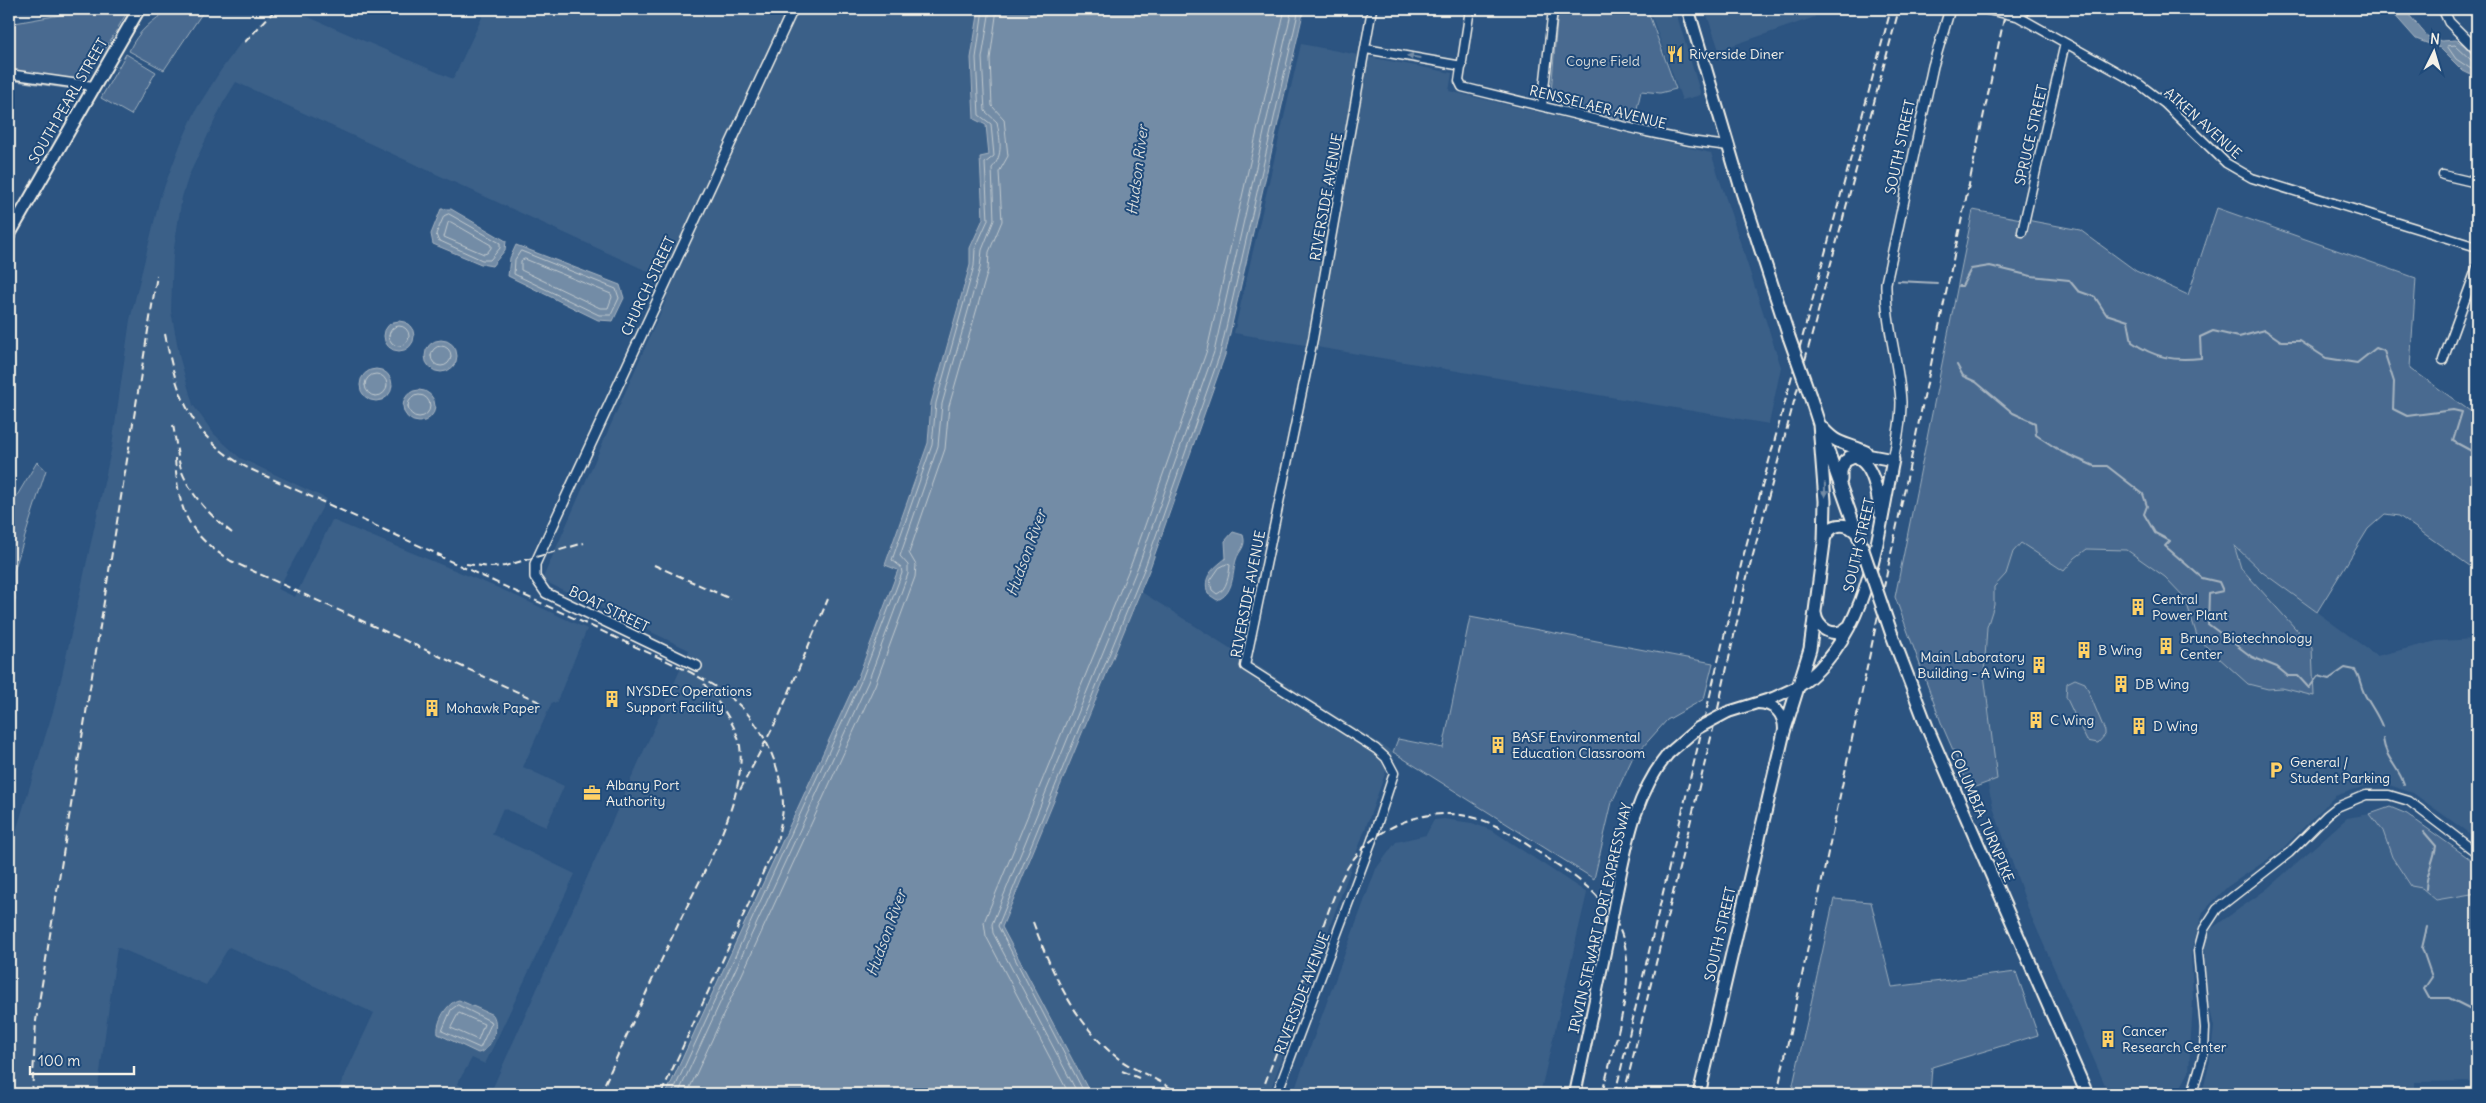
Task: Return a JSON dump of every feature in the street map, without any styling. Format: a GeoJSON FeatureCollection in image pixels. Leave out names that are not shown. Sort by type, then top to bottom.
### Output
{"type":"FeatureCollection","features":[{"type":"Feature","properties":{"kind":"main road"},"geometry":{"type":"LineString","coordinates":[[137,12],[149,9]]}},
{"type":"Feature","properties":{"kind":"main road"},"geometry":{"type":"LineString","coordinates":[[1688,9],[1728,146],[1819,424],[1825,487],[1824,543],[1810,649],[1799,686]]}},
{"type":"Feature","properties":{"kind":"main road","name":"SOUTH PEARL STREET"},"geometry":{"type":"LineString","coordinates":[[9,235],[137,12]]}},
{"type":"Feature","properties":{"kind":"main road"},"geometry":{"type":"LineString","coordinates":[[1819,424],[1833,439],[1847,447],[1893,460]]}},
{"type":"Feature","properties":{"kind":"main road","name":"COLUMBIA TURNPIKE"},"geometry":{"type":"LineString","coordinates":[[1819,424],[1892,635],[1927,727],[2087,1094]]}},
{"type":"Feature","properties":{"kind":"main road"},"geometry":{"type":"LineString","coordinates":[[1841,487],[1842,466],[1849,457],[1860,454],[1872,455]]}},
{"type":"Feature","properties":{"kind":"main road"},"geometry":{"type":"LineString","coordinates":[[1849,457],[1858,458],[1869,471],[1878,500],[1880,522]]}},
{"type":"Feature","properties":{"kind":"main road","name":"SOUTH STREET"},"geometry":{"type":"LineString","coordinates":[[1699,1094],[1784,732],[1799,686],[1819,668],[1849,627],[1865,589],[1893,460]]}},
{"type":"Feature","properties":{"kind":"main road"},"geometry":{"type":"LineString","coordinates":[[1824,543],[1829,531],[1837,525],[1848,525],[1859,538]]}},
{"type":"Feature","properties":{"kind":"main road"},"geometry":{"type":"LineString","coordinates":[[1815,611],[1819,625],[1828,632],[1840,633],[1849,627]]}},
{"type":"Feature","properties":{"kind":"main road","name":"IRWIN STEWART PORT EXPRESSWAY"},"geometry":{"type":"LineString","coordinates":[[1575,1094],[1615,901],[1638,806],[1651,778],[1668,754],[1698,728],[1728,712],[1781,695],[1799,686]]}},
{"type":"Feature","properties":{"kind":"main road"},"geometry":{"type":"LineString","coordinates":[[1752,704],[1768,704],[1777,710],[1783,718],[1784,732]]}},
{"type":"Feature","properties":{"kind":"street","name":"CHURCH STREET"},"geometry":{"type":"LineString","coordinates":[[535,577],[535,564],[544,542],[793,9]]}},
{"type":"Feature","properties":{"kind":"street","name":"RIVERSIDE AVENUE"},"geometry":{"type":"LineString","coordinates":[[1277,1094],[1368,849],[1394,773],[1386,758],[1376,749],[1245,666],[1312,347],[1372,9]]}},
{"type":"Feature","properties":{"kind":"street"},"geometry":{"type":"LineString","coordinates":[[1366,48],[1462,66],[1470,9]]}},
{"type":"Feature","properties":{"kind":"street"},"geometry":{"type":"LineString","coordinates":[[1542,106],[1553,9]]}},
{"type":"Feature","properties":{"kind":"street","name":"SOUTH STREET"},"geometry":{"type":"LineString","coordinates":[[1893,460],[1899,428],[1900,402],[1886,307],[1886,283],[1933,66],[1950,9]]}},
{"type":"Feature","properties":{"kind":"street","name":"AIKEN AVENUE"},"geometry":{"type":"LineString","coordinates":[[1983,9],[2017,16],[2138,84],[2164,103],[2226,163],[2252,178],[2477,247]]}},
{"type":"Feature","properties":{"kind":"street"},"geometry":{"type":"LineString","coordinates":[[2017,16],[2027,9]]}},
{"type":"Feature","properties":{"kind":"street"},"geometry":{"type":"LineString","coordinates":[[2442,9],[2449,22],[2477,50]]}},
{"type":"Feature","properties":{"kind":"street","name":"SPRUCE STREET"},"geometry":{"type":"LineString","coordinates":[[2022,232],[2066,43]]}},
{"type":"Feature","properties":{"kind":"street","name":"RENSSELAER AVENUE"},"geometry":{"type":"LineString","coordinates":[[1462,66],[1459,81],[1462,87],[1664,136],[1728,146]]}},
{"type":"Feature","properties":{"kind":"street"},"geometry":{"type":"LineString","coordinates":[[9,74],[93,86]]}},
{"type":"Feature","properties":{"kind":"street"},"geometry":{"type":"LineString","coordinates":[[2443,175],[2477,183]]}},
{"type":"Feature","properties":{"kind":"street"},"geometry":{"type":"LineString","coordinates":[[2443,360],[2477,267]]}},
{"type":"Feature","properties":{"kind":"street","name":"BOAT STREET"},"geometry":{"type":"LineString","coordinates":[[535,577],[546,593],[678,659],[698,667]]}},
{"type":"Feature","properties":{"kind":"street"},"geometry":{"type":"LineString","coordinates":[[2192,1094],[2201,1068],[2204,1045],[2204,1017],[2198,951],[2204,929],[2217,909],[2289,854],[2332,811],[2366,795],[2389,795],[2409,801],[2477,853]]}},
{"type":"Feature","properties":{"kind":"shaded area"},"geometry":{"type":"Polygon","coordinates":[[[274,9],[303,9],[299,13],[453,79],[486,9],[979,9],[971,58],[974,119],[986,125],[989,156],[980,158],[983,220],[970,248],[970,265],[931,403],[928,443],[885,564],[898,570],[858,677],[666,1094],[490,1094],[689,650],[542,580],[667,298],[658,276],[236,82],[223,103],[189,175],[182,197],[173,254],[171,311],[180,359],[193,405],[214,434],[240,458],[327,499],[278,589],[295,597],[332,520],[503,590],[587,629],[556,703],[552,702],[523,767],[564,786],[546,827],[503,808],[492,834],[575,874],[485,1064],[472,1058],[457,1084],[470,1090],[468,1094],[336,1094],[374,1013],[229,947],[206,985],[117,947],[97,1094],[9,1094],[9,854],[54,708],[63,671],[112,446],[130,320],[160,198],[197,108],[240,44],[274,9]]]}},
{"type":"Feature","properties":{"kind":"shaded area"},"geometry":{"type":"Polygon","coordinates":[[[1649,9],[1675,9],[1701,95],[1682,100],[1649,9]]]}},
{"type":"Feature","properties":{"kind":"shaded area"},"geometry":{"type":"Polygon","coordinates":[[[1705,9],[1812,9],[1815,17],[1719,50],[1705,9]]]}},
{"type":"Feature","properties":{"kind":"shaded area"},"geometry":{"type":"Polygon","coordinates":[[[1301,44],[1452,73],[1449,91],[1711,153],[1781,367],[1769,424],[1234,333],[1301,44]]]}},
{"type":"Feature","properties":{"kind":"shaded area"},"geometry":{"type":"Polygon","coordinates":[[[2124,433],[2262,572],[2377,656],[2437,641],[2477,639],[2477,839],[2413,793],[2389,785],[2365,786],[2335,796],[2280,851],[2227,887],[2203,912],[2191,951],[2193,1000],[2189,1072],[2177,1094],[2109,1094],[2029,911],[1994,810],[1949,628],[1956,546],[2124,433]]]}},
{"type":"Feature","properties":{"kind":"shaded area"},"geometry":{"type":"Polygon","coordinates":[[[1140,591],[1393,752],[1269,1094],[1089,1094],[1002,927],[1140,591]]]}},
{"type":"Feature","properties":{"kind":"shaded area"},"geometry":{"type":"Polygon","coordinates":[[[2370,814],[2383,831],[2392,857],[2411,886],[2422,888],[2436,900],[2477,893],[2477,1081],[2414,1082],[2414,1094],[2202,1094],[2210,1061],[2214,1027],[2208,1000],[2204,951],[2208,931],[2267,889],[2347,818],[2370,814]]]}},
{"type":"Feature","properties":{"kind":"shaded area"},"geometry":{"type":"Polygon","coordinates":[[[1444,819],[1472,823],[1493,831],[1587,893],[1540,1094],[1293,1094],[1376,869],[1396,842],[1426,835],[1434,820],[1444,819]]]}},
{"type":"Feature","properties":{"kind":"green space"},"geometry":{"type":"Polygon","coordinates":[[[80,9],[129,9],[103,53],[96,58],[80,90],[9,80],[9,24],[60,15],[80,9]]]}},
{"type":"Feature","properties":{"kind":"green space"},"geometry":{"type":"Polygon","coordinates":[[[170,9],[205,9],[164,70],[129,51],[146,27],[170,9]]]}},
{"type":"Feature","properties":{"kind":"green space","name":"Coyne Field"},"geometry":{"type":"Polygon","coordinates":[[[1558,9],[1647,9],[1676,89],[1660,93],[1641,91],[1634,122],[1558,104],[1551,92],[1558,9]]]}},
{"type":"Feature","properties":{"kind":"green space"},"geometry":{"type":"Polygon","coordinates":[[[126,54],[156,72],[131,115],[101,98],[126,54]]]}},
{"type":"Feature","properties":{"kind":"green space"},"geometry":{"type":"Polygon","coordinates":[[[2217,208],[2416,278],[2410,368],[2477,416],[2477,571],[2399,516],[2385,514],[2368,529],[2317,612],[2262,572],[2234,545],[2241,568],[2312,647],[2314,696],[2282,688],[2268,689],[2248,684],[2198,639],[2185,598],[2165,577],[2127,550],[2087,549],[2075,558],[2064,571],[2021,543],[2013,552],[2006,574],[1994,587],[1994,605],[1987,627],[1984,674],[1997,779],[1970,789],[1942,725],[1895,597],[1973,210],[2080,230],[2136,271],[2188,295],[2217,208]]]}},
{"type":"Feature","properties":{"kind":"green space"},"geometry":{"type":"Polygon","coordinates":[[[37,462],[46,470],[14,571],[15,599],[9,621],[9,509],[37,462]]]}},
{"type":"Feature","properties":{"kind":"green space"},"geometry":{"type":"Polygon","coordinates":[[[1470,617],[1713,663],[1704,699],[1667,720],[1632,759],[1612,802],[1594,879],[1393,752],[1398,739],[1443,748],[1470,617]]]}},
{"type":"Feature","properties":{"kind":"green space"},"geometry":{"type":"Polygon","coordinates":[[[2075,679],[2085,683],[2105,731],[2105,735],[2098,743],[2087,741],[2066,697],[2067,683],[2075,679]]]}},
{"type":"Feature","properties":{"kind":"green space"},"geometry":{"type":"Polygon","coordinates":[[[2390,807],[2407,814],[2477,864],[2477,893],[2436,900],[2422,888],[2411,886],[2392,857],[2383,831],[2370,814],[2390,807]]]}},
{"type":"Feature","properties":{"kind":"green space"},"geometry":{"type":"Polygon","coordinates":[[[1834,899],[1871,902],[1892,987],[2016,972],[2038,1035],[1932,1067],[1930,1094],[1791,1094],[1834,899]]]}},
{"type":"Feature","properties":{"kind":"water","name":"Hudson River"},"geometry":{"type":"Polygon","coordinates":[[[979,9],[1304,9],[1225,355],[1150,568],[1002,927],[1090,1093],[666,1094],[858,677],[898,570],[885,565],[928,443],[931,403],[970,265],[970,248],[983,219],[980,157],[989,155],[986,125],[974,119],[971,58],[979,9]]]}},
{"type":"Feature","properties":{"kind":"water"},"geometry":{"type":"Polygon","coordinates":[[[2382,9],[2404,9],[2427,36],[2441,41],[2456,40],[2464,45],[2477,60],[2477,78],[2463,71],[2440,48],[2416,39],[2392,12],[2382,9]]]}},
{"type":"Feature","properties":{"kind":"water"},"geometry":{"type":"Polygon","coordinates":[[[441,209],[451,209],[506,241],[505,250],[492,266],[481,264],[433,244],[431,234],[441,209]]]}},
{"type":"Feature","properties":{"kind":"water"},"geometry":{"type":"Polygon","coordinates":[[[516,245],[620,285],[624,298],[613,321],[598,320],[508,276],[510,258],[516,245]]]}},
{"type":"Feature","properties":{"kind":"water"},"geometry":{"type":"Polygon","coordinates":[[[399,321],[410,325],[414,336],[410,347],[399,351],[388,347],[384,336],[388,325],[399,321]]]}},
{"type":"Feature","properties":{"kind":"water"},"geometry":{"type":"Polygon","coordinates":[[[441,340],[452,345],[457,356],[452,367],[441,372],[430,367],[425,356],[430,345],[441,340]]]}},
{"type":"Feature","properties":{"kind":"water"},"geometry":{"type":"Polygon","coordinates":[[[376,369],[387,374],[392,385],[387,396],[376,401],[365,396],[360,385],[365,374],[376,369]]]}},
{"type":"Feature","properties":{"kind":"water"},"geometry":{"type":"Polygon","coordinates":[[[419,390],[425,391],[430,395],[434,400],[434,412],[430,417],[425,421],[419,422],[413,421],[408,417],[404,412],[403,406],[404,400],[408,395],[413,391],[419,390]]]}},
{"type":"Feature","properties":{"kind":"water"},"geometry":{"type":"Polygon","coordinates":[[[1233,532],[1243,535],[1244,543],[1236,560],[1229,589],[1223,597],[1217,600],[1208,594],[1206,582],[1210,573],[1226,558],[1225,541],[1233,532]]]}},
{"type":"Feature","properties":{"kind":"water"},"geometry":{"type":"Polygon","coordinates":[[[459,1000],[493,1015],[495,1031],[487,1048],[483,1051],[478,1053],[438,1034],[443,1013],[450,1004],[459,1000]]]}},
{"type":"Feature","properties":{"kind":"waterway"},"geometry":{"type":"LineString","coordinates":[[1959,286],[1962,286],[1971,269],[1990,266],[2031,276],[2069,280],[2078,291],[2095,297],[2106,314],[2128,321],[2132,342],[2149,352],[2165,357],[2182,359],[2201,358],[2200,337],[2213,331],[2239,337],[2265,330],[2281,341],[2300,341],[2326,358],[2357,363],[2376,348],[2384,351],[2394,382],[2393,409],[2407,416],[2453,410],[2462,412],[2453,441],[2477,454]]}},
{"type":"Feature","properties":{"kind":"waterway"},"geometry":{"type":"LineString","coordinates":[[1898,281],[1937,283]]}},
{"type":"Feature","properties":{"kind":"waterway"},"geometry":{"type":"LineString","coordinates":[[1957,365],[1963,376],[1976,382],[2013,413],[2035,423],[2036,435],[2062,452],[2094,466],[2107,466],[2143,494],[2147,506],[2144,514],[2155,533],[2170,541],[2165,546],[2202,578],[2219,582],[2223,591],[2209,594],[2208,624],[2252,657],[2277,667],[2288,676],[2298,676],[2309,688],[2318,676],[2329,679],[2345,668],[2355,670],[2364,693],[2382,726]]}},
{"type":"Feature","properties":{"kind":"waterway"},"geometry":{"type":"LineString","coordinates":[[2383,739],[2389,758],[2399,772],[2404,784]]}},
{"type":"Feature","properties":{"kind":"waterway"},"geometry":{"type":"LineString","coordinates":[[2424,832],[2436,846],[2427,878],[2426,889]]}},
{"type":"Feature","properties":{"kind":"waterway"},"geometry":{"type":"LineString","coordinates":[[2427,927],[2422,948],[2432,977],[2424,989],[2429,998],[2449,998],[2477,1012]]}},
{"type":"Feature","properties":{"kind":"railway"},"geometry":{"type":"LineString","coordinates":[[245,42],[276,9]]}},
{"type":"Feature","properties":{"kind":"railway"},"geometry":{"type":"LineString","coordinates":[[1615,1094],[1742,561],[1891,9]]}},
{"type":"Feature","properties":{"kind":"railway"},"geometry":{"type":"LineString","coordinates":[[1624,1094],[1717,713],[1746,581],[1899,9]]}},
{"type":"Feature","properties":{"kind":"railway"},"geometry":{"type":"LineString","coordinates":[[1777,1094],[2006,9]]}},
{"type":"Feature","properties":{"kind":"railway"},"geometry":{"type":"LineString","coordinates":[[32,1094],[36,1021],[157,275]]}},
{"type":"Feature","properties":{"kind":"railway"},"geometry":{"type":"LineString","coordinates":[[165,334],[175,376],[189,412],[199,428],[212,443],[228,456],[248,468],[442,556]]}},
{"type":"Feature","properties":{"kind":"railway"},"geometry":{"type":"LineString","coordinates":[[173,425],[179,461],[186,481],[203,506],[232,533]]}},
{"type":"Feature","properties":{"kind":"railway"},"geometry":{"type":"LineString","coordinates":[[175,458],[179,492],[187,518],[194,530],[216,551],[231,561],[544,704]]}},
{"type":"Feature","properties":{"kind":"railway"},"geometry":{"type":"LineString","coordinates":[[466,564],[491,567],[505,566],[584,543]]}},
{"type":"Feature","properties":{"kind":"railway"},"geometry":{"type":"LineString","coordinates":[[437,555],[667,661],[711,684],[737,703],[747,713],[770,750],[782,791],[782,819],[777,842],[661,1094]]}},
{"type":"Feature","properties":{"kind":"railway"},"geometry":{"type":"LineString","coordinates":[[654,565],[731,599]]}},
{"type":"Feature","properties":{"kind":"railway"},"geometry":{"type":"LineString","coordinates":[[740,790],[780,714],[828,599]]}},
{"type":"Feature","properties":{"kind":"railway"},"geometry":{"type":"LineString","coordinates":[[600,1094],[708,864],[729,815],[736,791],[740,768],[738,737],[726,713],[704,684]]}},
{"type":"Feature","properties":{"kind":"railway"},"geometry":{"type":"LineString","coordinates":[[1261,1094],[1332,902],[1350,864],[1370,842],[1386,831],[1403,822],[1440,814],[1478,819],[1509,833],[1560,866],[1583,884],[1594,893],[1612,915],[1624,942],[1627,959],[1627,978],[1617,1038],[1602,1094]]}},
{"type":"Feature","properties":{"kind":"railway"},"geometry":{"type":"LineString","coordinates":[[1033,922],[1057,978],[1090,1031],[1119,1059],[1178,1094]]}},
{"type":"Feature","properties":{"kind":"railway"},"geometry":{"type":"LineString","coordinates":[[1122,1071],[1139,1078]]}},
{"type":"Feature","properties":{"kind":"place","name":"Riverside Diner"},"geometry":{"type":"Point","coordinates":[1675,54]}},
{"type":"Feature","properties":{"kind":"place","name":"Central Power Plant"},"geometry":{"type":"Point","coordinates":[2138,607]}},
{"type":"Feature","properties":{"kind":"place","name":"Bruno Biotechnology Center"},"geometry":{"type":"Point","coordinates":[2166,646]}},
{"type":"Feature","properties":{"kind":"place","name":"B Wing"},"geometry":{"type":"Point","coordinates":[2084,650]}},
{"type":"Feature","properties":{"kind":"place","name":"Main Laboratory Building - A Wing"},"geometry":{"type":"Point","coordinates":[2039,665]}},
{"type":"Feature","properties":{"kind":"place","name":"DB Wing"},"geometry":{"type":"Point","coordinates":[2121,684]}},
{"type":"Feature","properties":{"kind":"place","name":"NYSDEC Operations Support Facility"},"geometry":{"type":"Point","coordinates":[612,699]}},
{"type":"Feature","properties":{"kind":"place","name":"Mohawk Paper"},"geometry":{"type":"Point","coordinates":[432,708]}},
{"type":"Feature","properties":{"kind":"place","name":"C Wing"},"geometry":{"type":"Point","coordinates":[2036,720]}},
{"type":"Feature","properties":{"kind":"place","name":"D Wing"},"geometry":{"type":"Point","coordinates":[2139,726]}},
{"type":"Feature","properties":{"kind":"place","name":"BASF Environmental Education Classroom"},"geometry":{"type":"Point","coordinates":[1498,745]}},
{"type":"Feature","properties":{"kind":"place","name":"General / Student Parking"},"geometry":{"type":"Point","coordinates":[2276,770]}},
{"type":"Feature","properties":{"kind":"place","name":"Albany Port Authority"},"geometry":{"type":"Point","coordinates":[592,793]}},
{"type":"Feature","properties":{"kind":"place","name":"Cancer Research Center"},"geometry":{"type":"Point","coordinates":[2108,1039]}}]}
